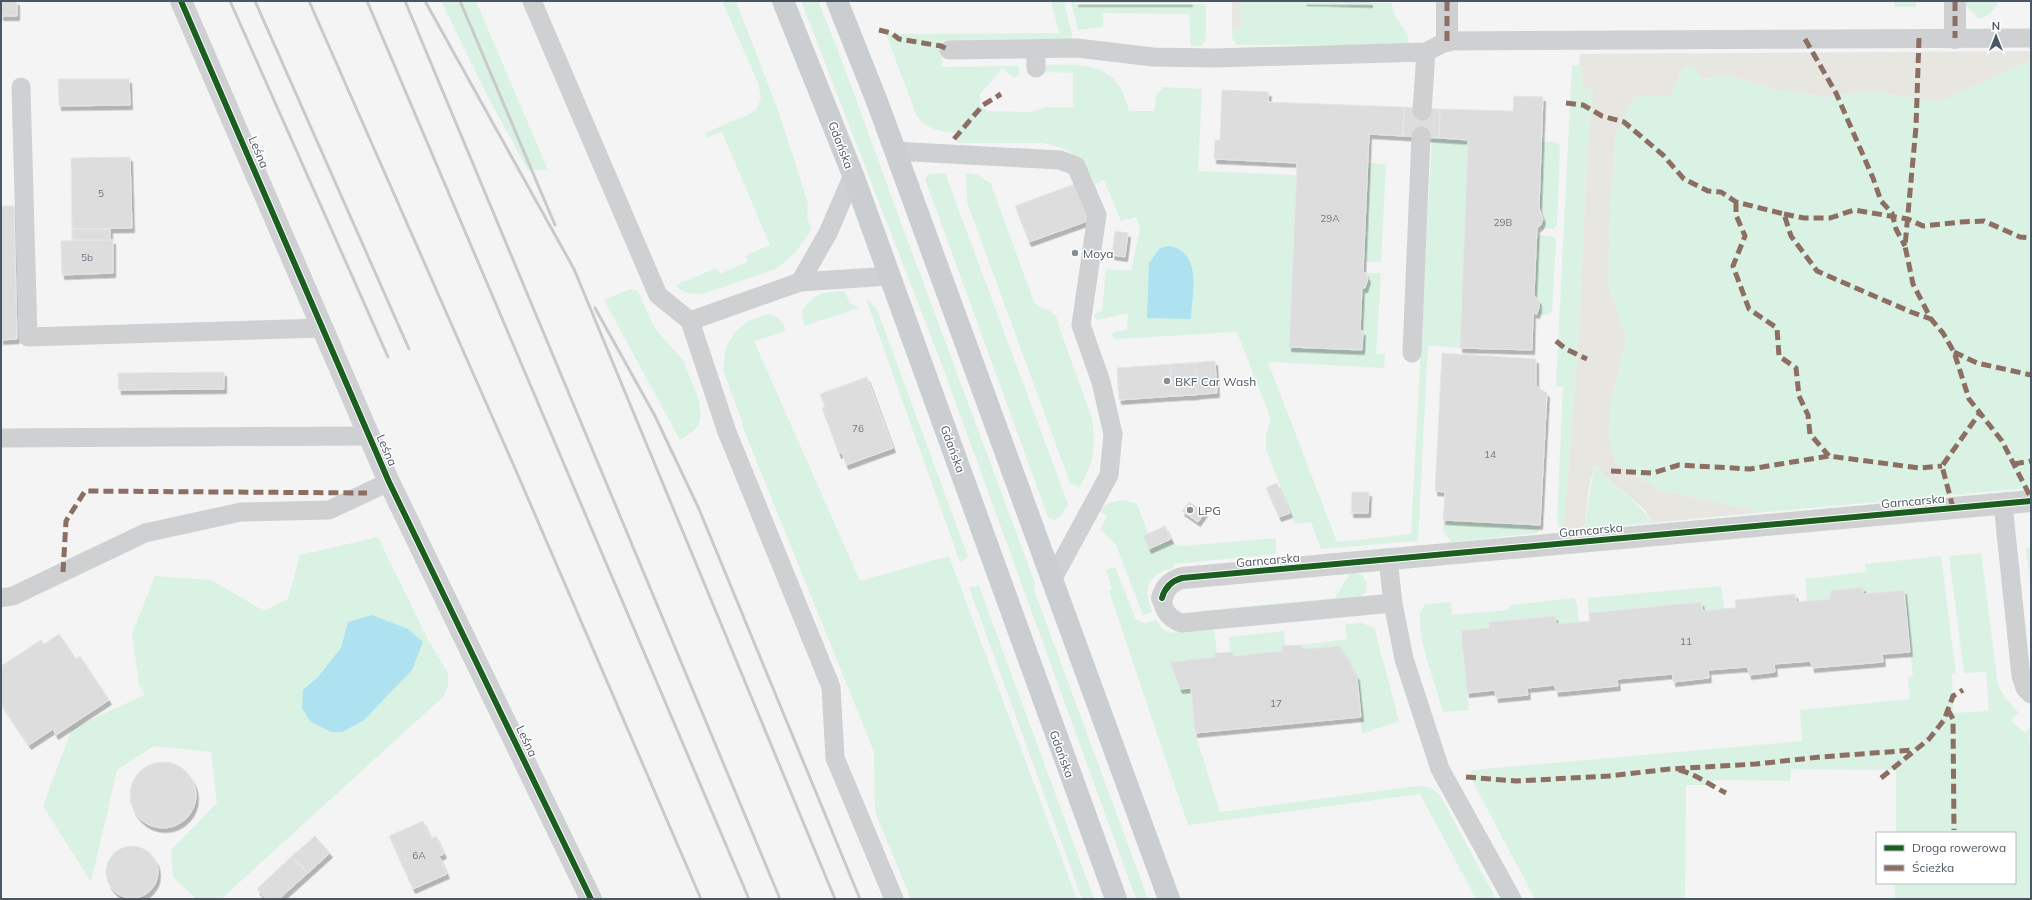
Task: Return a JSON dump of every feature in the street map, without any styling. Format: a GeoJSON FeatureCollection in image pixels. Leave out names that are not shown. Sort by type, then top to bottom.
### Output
{"type":"FeatureCollection","features":[{"type":"Feature","properties":{"kind":"main road","name":"Gdańska"},"geometry":{"type":"LineString","coordinates":[[783,1],[853,176],[1116,899]]}},
{"type":"Feature","properties":{"kind":"main road"},"geometry":{"type":"LineString","coordinates":[[837,1],[894,151],[1169,899]]}},
{"type":"Feature","properties":{"kind":"street","name":"Leśna"},"geometry":{"type":"LineString","coordinates":[[181,1],[389,482],[591,899]]}},
{"type":"Feature","properties":{"kind":"street"},"geometry":{"type":"LineString","coordinates":[[1447,1],[1447,40]]}},
{"type":"Feature","properties":{"kind":"street"},"geometry":{"type":"LineString","coordinates":[[1954,1],[1955,38]]}},
{"type":"Feature","properties":{"kind":"street","name":"Garncarska"},"geometry":{"type":"LineString","coordinates":[[1162,598],[1164,590],[1169,584],[1182,578],[2031,501]]}},
{"type":"Feature","properties":{"kind":"lane"},"geometry":{"type":"LineString","coordinates":[[532,1],[658,295],[690,322],[727,432],[831,687],[835,758],[894,899]]}},
{"type":"Feature","properties":{"kind":"lane"},"geometry":{"type":"LineString","coordinates":[[949,50],[1078,48],[1152,57],[1214,58],[1426,52],[1447,40],[2031,38]]}},
{"type":"Feature","properties":{"kind":"lane"},"geometry":{"type":"LineString","coordinates":[[1036,49],[1036,68]]}},
{"type":"Feature","properties":{"kind":"lane"},"geometry":{"type":"LineString","coordinates":[[1422,111],[1426,52]]}},
{"type":"Feature","properties":{"kind":"lane"},"geometry":{"type":"LineString","coordinates":[[21,87],[28,336],[323,328]]}},
{"type":"Feature","properties":{"kind":"lane"},"geometry":{"type":"LineString","coordinates":[[1412,353],[1421,136]]}},
{"type":"Feature","properties":{"kind":"lane"},"geometry":{"type":"LineString","coordinates":[[894,151],[1060,160],[1076,166],[1097,215],[1080,325],[1101,382],[1113,434],[1109,475],[1052,580]]}},
{"type":"Feature","properties":{"kind":"lane"},"geometry":{"type":"LineString","coordinates":[[800,282],[828,233],[853,176]]}},
{"type":"Feature","properties":{"kind":"lane"},"geometry":{"type":"LineString","coordinates":[[690,322],[800,282],[890,276]]}},
{"type":"Feature","properties":{"kind":"lane"},"geometry":{"type":"LineString","coordinates":[[1,438],[369,436]]}},
{"type":"Feature","properties":{"kind":"lane"},"geometry":{"type":"LineString","coordinates":[[1,598],[14,596],[145,533],[241,512],[329,510],[389,482]]}},
{"type":"Feature","properties":{"kind":"lane"},"geometry":{"type":"LineString","coordinates":[[2003,504],[2021,676],[2025,688],[2031,694]]}},
{"type":"Feature","properties":{"kind":"lane"},"geometry":{"type":"LineString","coordinates":[[1388,560],[1393,603],[1404,659],[1440,769],[1512,899]]}},
{"type":"Feature","properties":{"kind":"lane"},"geometry":{"type":"LineString","coordinates":[[1162,598],[1163,605],[1169,617],[1181,623],[1393,603]]}},
{"type":"Feature","properties":{"kind":"green space"},"geometry":{"type":"Polygon","coordinates":[[[441,1],[476,1],[548,170],[528,170],[489,99],[441,1]]]}},
{"type":"Feature","properties":{"kind":"green space"},"geometry":{"type":"Polygon","coordinates":[[[722,1],[736,1],[778,110],[808,203],[807,219],[812,229],[795,253],[776,269],[705,293],[693,294],[685,292],[676,285],[716,268],[720,274],[748,262],[746,255],[770,245],[722,132],[706,138],[705,133],[750,114],[757,108],[761,98],[758,83],[722,1]]]}},
{"type":"Feature","properties":{"kind":"green space"},"geometry":{"type":"Polygon","coordinates":[[[801,1],[818,1],[840,55],[1035,583],[1034,590],[1148,899],[1136,899],[942,365],[801,1]]]}},
{"type":"Feature","properties":{"kind":"green space"},"geometry":{"type":"Polygon","coordinates":[[[1051,1],[1064,1],[1073,39],[941,41],[942,67],[1019,66],[1019,75],[1014,78],[1003,68],[980,94],[980,105],[987,111],[1032,112],[1044,107],[1073,107],[1073,73],[1044,72],[1044,66],[1048,65],[1077,65],[1100,70],[1110,76],[1118,84],[1124,95],[1129,111],[1154,111],[1156,96],[1163,87],[1202,89],[1198,171],[1296,175],[1289,347],[1362,350],[1363,331],[1360,331],[1362,288],[1365,288],[1368,279],[1366,273],[1381,273],[1376,354],[1385,354],[1384,368],[1268,362],[1337,542],[1411,534],[1432,137],[1468,140],[1460,348],[1428,345],[1418,541],[1321,549],[1311,522],[1295,524],[1266,449],[1266,434],[1271,419],[1237,332],[1116,339],[1112,336],[1113,332],[1127,330],[1128,313],[1097,320],[1094,317],[1096,313],[1102,311],[1106,269],[1131,271],[1140,228],[1136,217],[1121,221],[1104,180],[1095,184],[1091,175],[1081,161],[1069,152],[1053,145],[1043,143],[957,143],[958,132],[941,131],[926,125],[917,117],[886,34],[1059,33],[1051,1]]]}},
{"type":"Feature","properties":{"kind":"green space"},"geometry":{"type":"Polygon","coordinates":[[[1071,1],[1075,1],[1075,4],[1206,4],[1205,41],[1202,46],[1191,46],[1189,14],[1103,13],[1103,27],[1078,30],[1071,1]]]}},
{"type":"Feature","properties":{"kind":"green space"},"geometry":{"type":"Polygon","coordinates":[[[1240,1],[1392,3],[1395,14],[1406,32],[1409,43],[1401,45],[1236,45],[1232,37],[1232,30],[1241,29],[1240,1]]]}},
{"type":"Feature","properties":{"kind":"green space"},"geometry":{"type":"Polygon","coordinates":[[[1894,1],[1916,1],[1916,7],[1894,7],[1894,1]]]}},
{"type":"Feature","properties":{"kind":"green space"},"geometry":{"type":"Polygon","coordinates":[[[1964,1],[1998,1],[1993,10],[1979,19],[1966,6],[1964,1]]]}},
{"type":"Feature","properties":{"kind":"green space"},"geometry":{"type":"Polygon","coordinates":[[[2031,60],[2031,488],[1756,513],[1750,509],[1659,490],[1616,463],[1609,437],[1611,401],[1626,338],[1608,286],[1610,210],[1615,136],[1635,96],[1670,96],[1682,69],[1693,65],[1702,79],[1729,75],[1776,90],[1830,97],[1866,91],[1939,102],[2031,60]]]}},
{"type":"Feature","properties":{"kind":"green space"},"geometry":{"type":"Polygon","coordinates":[[[1572,65],[1579,65],[1582,69],[1583,89],[1590,88],[1593,91],[1587,168],[1581,297],[1575,382],[1564,523],[1560,528],[1557,522],[1563,387],[1556,386],[1572,65]]]}},
{"type":"Feature","properties":{"kind":"green space"},"geometry":{"type":"Polygon","coordinates":[[[1541,142],[1556,142],[1560,146],[1557,225],[1553,229],[1539,228],[1543,219],[1539,208],[1541,142]]]}},
{"type":"Feature","properties":{"kind":"green space"},"geometry":{"type":"Polygon","coordinates":[[[1368,163],[1386,164],[1381,262],[1363,262],[1368,163]]]}},
{"type":"Feature","properties":{"kind":"green space"},"geometry":{"type":"Polygon","coordinates":[[[945,173],[1068,504],[1060,517],[1055,520],[1048,517],[925,179],[928,174],[945,173]]]}},
{"type":"Feature","properties":{"kind":"green space"},"geometry":{"type":"Polygon","coordinates":[[[966,173],[978,175],[991,184],[1034,302],[1053,313],[1058,321],[1092,418],[1094,437],[1093,454],[1088,470],[1079,488],[1070,483],[967,202],[966,173]]]}},
{"type":"Feature","properties":{"kind":"green space"},"geometry":{"type":"Polygon","coordinates":[[[1537,235],[1552,236],[1556,240],[1552,311],[1547,315],[1537,314],[1539,301],[1534,295],[1537,235]]]}},
{"type":"Feature","properties":{"kind":"green space"},"geometry":{"type":"Polygon","coordinates":[[[630,289],[637,290],[656,330],[683,360],[698,397],[701,415],[698,426],[691,433],[680,440],[604,300],[630,289]]]}},
{"type":"Feature","properties":{"kind":"green space"},"geometry":{"type":"Polygon","coordinates":[[[844,291],[850,303],[859,308],[804,326],[802,311],[811,300],[825,293],[844,291]]]}},
{"type":"Feature","properties":{"kind":"green space"},"geometry":{"type":"Polygon","coordinates":[[[867,299],[877,309],[968,557],[960,562],[867,302],[867,299]]]}},
{"type":"Feature","properties":{"kind":"green space"},"geometry":{"type":"Polygon","coordinates":[[[768,314],[775,316],[780,320],[786,331],[754,341],[860,581],[949,556],[1077,899],[911,899],[875,812],[874,752],[742,425],[742,421],[723,370],[726,347],[735,332],[748,321],[768,314]]]}},
{"type":"Feature","properties":{"kind":"green space"},"geometry":{"type":"Polygon","coordinates":[[[1594,466],[1598,468],[1607,479],[1637,505],[1652,523],[1584,529],[1594,466]]]}},
{"type":"Feature","properties":{"kind":"green space"},"geometry":{"type":"Polygon","coordinates":[[[1124,500],[1137,504],[1148,533],[1143,536],[1149,549],[1171,539],[1176,545],[1184,546],[1276,538],[1276,554],[1174,564],[1174,568],[1158,574],[1153,578],[1148,589],[1149,603],[1152,612],[1143,615],[1116,545],[1100,529],[1107,516],[1099,510],[1107,504],[1124,500]]]}},
{"type":"Feature","properties":{"kind":"green space"},"geometry":{"type":"Polygon","coordinates":[[[1443,520],[1540,525],[1538,533],[1451,542],[1443,531],[1443,520]]]}},
{"type":"Feature","properties":{"kind":"green space"},"geometry":{"type":"Polygon","coordinates":[[[378,537],[427,638],[448,673],[448,685],[444,696],[221,899],[196,899],[173,877],[171,850],[217,803],[211,752],[154,746],[117,770],[91,882],[43,806],[72,728],[145,695],[139,685],[132,634],[155,576],[211,580],[264,611],[288,599],[300,555],[378,537]]]}},
{"type":"Feature","properties":{"kind":"green space"},"geometry":{"type":"Polygon","coordinates":[[[2031,547],[2031,592],[2026,548],[2031,547]]]}},
{"type":"Feature","properties":{"kind":"green space"},"geometry":{"type":"Polygon","coordinates":[[[1981,553],[1998,685],[2005,698],[2018,712],[2011,721],[2025,733],[2031,725],[2031,734],[2028,739],[2031,742],[2031,899],[1895,899],[1895,884],[2016,884],[2016,832],[1896,832],[1896,770],[1791,769],[1790,781],[1713,780],[1712,785],[1686,785],[1685,899],[1535,899],[1475,786],[1470,774],[1473,770],[1802,741],[1800,710],[1910,699],[1908,677],[1913,676],[1904,590],[1863,594],[1863,587],[1830,591],[1830,599],[1807,601],[1805,579],[1866,572],[1865,564],[1941,556],[1956,674],[1952,674],[1953,713],[1989,711],[1986,672],[1964,673],[1949,556],[1981,553]]]}},
{"type":"Feature","properties":{"kind":"green space"},"geometry":{"type":"Polygon","coordinates":[[[1115,567],[1136,620],[1145,623],[1156,620],[1162,629],[1172,633],[1214,628],[1217,653],[1214,653],[1215,657],[1170,662],[1180,689],[1191,688],[1195,733],[1220,812],[1417,786],[1430,787],[1440,795],[1496,899],[1476,899],[1420,794],[1188,825],[1109,591],[1112,589],[1106,570],[1115,567]]]}},
{"type":"Feature","properties":{"kind":"green space"},"geometry":{"type":"Polygon","coordinates":[[[1351,571],[1362,575],[1367,584],[1366,593],[1357,598],[1199,614],[1199,611],[1335,598],[1351,571]]]}},
{"type":"Feature","properties":{"kind":"green space"},"geometry":{"type":"Polygon","coordinates":[[[979,586],[1094,899],[1082,899],[969,587],[979,586]]]}},
{"type":"Feature","properties":{"kind":"green space"},"geometry":{"type":"Polygon","coordinates":[[[1721,586],[1724,609],[1703,611],[1701,602],[1589,613],[1587,598],[1721,586]]]}},
{"type":"Feature","properties":{"kind":"green space"},"geometry":{"type":"Polygon","coordinates":[[[1574,598],[1577,604],[1579,622],[1556,624],[1555,616],[1489,622],[1489,628],[1461,631],[1469,710],[1443,712],[1428,664],[1420,626],[1420,614],[1425,604],[1451,602],[1452,615],[1508,610],[1511,605],[1574,598]]]}},
{"type":"Feature","properties":{"kind":"green space"},"geometry":{"type":"Polygon","coordinates":[[[1362,623],[1374,628],[1399,721],[1362,734],[1357,677],[1340,646],[1303,649],[1302,645],[1347,639],[1345,624],[1362,623]]]}},
{"type":"Feature","properties":{"kind":"green space"},"geometry":{"type":"Polygon","coordinates":[[[1284,631],[1285,646],[1282,651],[1234,656],[1233,652],[1230,652],[1229,637],[1284,631]]]}},
{"type":"Feature","properties":{"kind":"sand"},"geometry":{"type":"Polygon","coordinates":[[[1232,1],[1240,1],[1241,29],[1232,30],[1232,1]]]}},
{"type":"Feature","properties":{"kind":"sand"},"geometry":{"type":"Polygon","coordinates":[[[2031,51],[2031,60],[1939,102],[1866,91],[1830,97],[1776,90],[1729,75],[1701,79],[1693,65],[1682,69],[1670,96],[1635,96],[1615,136],[1610,210],[1608,286],[1626,338],[1611,401],[1609,437],[1616,463],[1659,490],[1750,509],[1756,513],[1652,523],[1644,509],[1605,477],[1598,467],[1594,466],[1588,492],[1584,529],[1562,531],[1560,528],[1564,523],[1578,353],[1587,168],[1593,91],[1590,88],[1583,89],[1582,69],[1579,65],[1580,54],[2031,51]]]}},
{"type":"Feature","properties":{"kind":"water"},"geometry":{"type":"Polygon","coordinates":[[[1169,246],[1180,250],[1187,256],[1191,265],[1193,286],[1191,319],[1147,318],[1149,263],[1160,248],[1169,246]]]}},
{"type":"Feature","properties":{"kind":"water"},"geometry":{"type":"Polygon","coordinates":[[[372,615],[408,629],[423,642],[412,670],[363,721],[342,732],[331,732],[311,722],[302,708],[303,690],[318,677],[341,648],[348,622],[372,615]]]}},
{"type":"Feature","properties":{"kind":"building"},"geometry":{"type":"Polygon","coordinates":[[[1,1],[17,1],[17,16],[1,16],[1,1]]]}},
{"type":"Feature","properties":{"kind":"building"},"geometry":{"type":"Polygon","coordinates":[[[1190,1],[1190,2],[1076,2],[1190,1]]]}},
{"type":"Feature","properties":{"kind":"building"},"geometry":{"type":"Polygon","coordinates":[[[1304,1],[1370,1],[1370,3],[1304,1]]]}},
{"type":"Feature","properties":{"kind":"building"},"geometry":{"type":"Polygon","coordinates":[[[58,79],[129,79],[130,105],[59,106],[58,79]]]}},
{"type":"Feature","properties":{"kind":"building"},"geometry":{"type":"Polygon","coordinates":[[[1222,90],[1269,92],[1268,102],[1404,107],[1403,136],[1369,134],[1363,273],[1366,273],[1368,279],[1365,288],[1362,288],[1360,331],[1363,331],[1362,350],[1289,347],[1297,163],[1214,159],[1215,140],[1220,140],[1222,90]]]}},
{"type":"Feature","properties":{"kind":"building"},"geometry":{"type":"Polygon","coordinates":[[[1514,96],[1543,97],[1539,208],[1543,219],[1541,225],[1537,228],[1534,295],[1539,301],[1539,308],[1537,314],[1533,313],[1532,350],[1460,348],[1468,140],[1439,138],[1440,109],[1513,111],[1514,96]]]}},
{"type":"Feature","properties":{"kind":"building"},"geometry":{"type":"Polygon","coordinates":[[[1404,107],[1440,109],[1439,138],[1403,136],[1404,107]]]}},
{"type":"Feature","properties":{"kind":"building"},"geometry":{"type":"Polygon","coordinates":[[[130,157],[132,228],[72,229],[71,158],[130,157]]]}},
{"type":"Feature","properties":{"kind":"building"},"geometry":{"type":"Polygon","coordinates":[[[1083,181],[1096,218],[1029,242],[1015,206],[1083,181]]]}},
{"type":"Feature","properties":{"kind":"building"},"geometry":{"type":"Polygon","coordinates":[[[1,206],[14,206],[17,339],[1,340],[1,206]]]}},
{"type":"Feature","properties":{"kind":"building"},"geometry":{"type":"Polygon","coordinates":[[[72,229],[110,229],[110,240],[72,240],[72,229]]]}},
{"type":"Feature","properties":{"kind":"building","name":"Moya"},"geometry":{"type":"Polygon","coordinates":[[[1115,231],[1128,233],[1125,257],[1112,255],[1115,231]]]}},
{"type":"Feature","properties":{"kind":"building"},"geometry":{"type":"Polygon","coordinates":[[[113,240],[113,273],[62,275],[61,241],[113,240]]]}},
{"type":"Feature","properties":{"kind":"building"},"geometry":{"type":"Polygon","coordinates":[[[1442,353],[1536,359],[1536,386],[1547,393],[1540,525],[1443,520],[1445,492],[1435,491],[1442,353]]]}},
{"type":"Feature","properties":{"kind":"building","name":"BKF Car Wash"},"geometry":{"type":"Polygon","coordinates":[[[1215,361],[1217,393],[1119,400],[1117,368],[1215,361]]]}},
{"type":"Feature","properties":{"kind":"building"},"geometry":{"type":"Polygon","coordinates":[[[1195,363],[1197,395],[1172,396],[1170,364],[1195,363]]]}},
{"type":"Feature","properties":{"kind":"building"},"geometry":{"type":"Polygon","coordinates":[[[224,372],[224,389],[119,390],[118,373],[224,372]]]}},
{"type":"Feature","properties":{"kind":"building"},"geometry":{"type":"Polygon","coordinates":[[[867,377],[893,448],[846,465],[842,452],[839,454],[822,408],[825,407],[820,394],[867,377]]]}},
{"type":"Feature","properties":{"kind":"building"},"geometry":{"type":"Polygon","coordinates":[[[1277,483],[1290,513],[1279,517],[1266,488],[1277,483]]]}},
{"type":"Feature","properties":{"kind":"building"},"geometry":{"type":"Polygon","coordinates":[[[1352,492],[1369,492],[1368,513],[1351,513],[1352,492]]]}},
{"type":"Feature","properties":{"kind":"building"},"geometry":{"type":"Polygon","coordinates":[[[1189,502],[1205,512],[1198,522],[1182,511],[1189,502]]]}},
{"type":"Feature","properties":{"kind":"building"},"geometry":{"type":"Polygon","coordinates":[[[1165,526],[1171,539],[1149,549],[1143,536],[1165,526]]]}},
{"type":"Feature","properties":{"kind":"building"},"geometry":{"type":"Polygon","coordinates":[[[1863,587],[1863,594],[1904,590],[1910,652],[1882,654],[1883,662],[1812,668],[1811,661],[1774,664],[1775,672],[1749,675],[1748,667],[1708,670],[1709,678],[1673,682],[1673,674],[1617,679],[1618,686],[1556,692],[1555,685],[1527,688],[1528,695],[1496,698],[1495,690],[1467,693],[1461,631],[1489,628],[1489,622],[1555,616],[1556,624],[1590,621],[1589,613],[1701,602],[1703,611],[1736,608],[1735,600],[1795,594],[1796,602],[1830,599],[1830,591],[1863,587]]]}},
{"type":"Feature","properties":{"kind":"building"},"geometry":{"type":"Polygon","coordinates":[[[59,634],[76,659],[80,656],[109,700],[56,735],[53,729],[29,745],[1,703],[1,666],[41,640],[44,644],[59,634]]]}},
{"type":"Feature","properties":{"kind":"building"},"geometry":{"type":"Polygon","coordinates":[[[1302,645],[1303,649],[1340,646],[1357,677],[1361,717],[1195,733],[1191,688],[1180,689],[1170,662],[1215,657],[1214,653],[1233,652],[1234,656],[1282,651],[1282,646],[1302,645]]]}},
{"type":"Feature","properties":{"kind":"building"},"geometry":{"type":"Polygon","coordinates":[[[163,762],[176,765],[186,772],[193,782],[196,795],[193,808],[186,818],[176,825],[163,828],[150,825],[140,818],[133,808],[130,795],[133,782],[140,772],[150,765],[163,762]]]}},
{"type":"Feature","properties":{"kind":"building"},"geometry":{"type":"Polygon","coordinates":[[[423,821],[431,839],[436,836],[444,854],[439,856],[447,874],[413,889],[389,836],[423,821]]]}},
{"type":"Feature","properties":{"kind":"building"},"geometry":{"type":"Polygon","coordinates":[[[315,836],[330,853],[308,873],[292,856],[315,836]]]}},
{"type":"Feature","properties":{"kind":"building"},"geometry":{"type":"Polygon","coordinates":[[[127,846],[137,846],[151,853],[158,867],[158,877],[151,891],[137,898],[127,898],[117,894],[110,887],[106,877],[106,867],[110,857],[117,850],[127,846]]]}},
{"type":"Feature","properties":{"kind":"building"},"geometry":{"type":"Polygon","coordinates":[[[292,856],[308,873],[279,899],[266,899],[257,889],[292,856]]]}},
{"type":"Feature","properties":{"kind":"railway"},"geometry":{"type":"LineString","coordinates":[[230,1],[388,357]]}},
{"type":"Feature","properties":{"kind":"railway"},"geometry":{"type":"LineString","coordinates":[[255,1],[409,349]]}},
{"type":"Feature","properties":{"kind":"railway"},"geometry":{"type":"LineString","coordinates":[[309,1],[517,473],[701,899]]}},
{"type":"Feature","properties":{"kind":"railway"},"geometry":{"type":"LineString","coordinates":[[367,1],[749,899]]}},
{"type":"Feature","properties":{"kind":"railway"},"geometry":{"type":"LineString","coordinates":[[405,1],[780,899]]}},
{"type":"Feature","properties":{"kind":"railway"},"geometry":{"type":"LineString","coordinates":[[425,1],[574,269],[835,899]]}},
{"type":"Feature","properties":{"kind":"railway"},"geometry":{"type":"LineString","coordinates":[[460,1],[555,225]]}},
{"type":"Feature","properties":{"kind":"railway"},"geometry":{"type":"LineString","coordinates":[[595,308],[655,416],[699,509],[860,899]]}},
{"type":"Feature","properties":{"kind":"marked path"},"geometry":{"type":"LineString","coordinates":[[1447,1],[1447,41]]}},
{"type":"Feature","properties":{"kind":"marked path"},"geometry":{"type":"LineString","coordinates":[[1955,1],[1955,38]]}},
{"type":"Feature","properties":{"kind":"marked path"},"geometry":{"type":"LineString","coordinates":[[879,30],[891,33],[899,39],[941,46],[949,50]]}},
{"type":"Feature","properties":{"kind":"marked path"},"geometry":{"type":"LineString","coordinates":[[1919,38],[1916,127],[1905,246],[1913,284],[1931,319],[1943,333],[1954,352],[1969,399],[2002,441],[2031,498]]}},
{"type":"Feature","properties":{"kind":"marked path"},"geometry":{"type":"LineString","coordinates":[[1805,39],[1836,93],[1873,178],[1881,201],[1892,213],[1896,229],[1905,246]]}},
{"type":"Feature","properties":{"kind":"marked path"},"geometry":{"type":"LineString","coordinates":[[954,139],[983,105],[1001,94]]}},
{"type":"Feature","properties":{"kind":"marked path"},"geometry":{"type":"LineString","coordinates":[[1566,103],[1583,105],[1602,116],[1624,122],[1663,155],[1684,179],[1708,191],[1721,192],[1736,202],[1784,214],[1791,236],[1817,271],[1911,312],[1931,319]]}},
{"type":"Feature","properties":{"kind":"marked path"},"geometry":{"type":"LineString","coordinates":[[1736,202],[1736,215],[1745,236],[1733,266],[1749,309],[1777,328],[1779,356],[1796,368],[1799,396],[1808,415],[1810,434],[1829,456]]}},
{"type":"Feature","properties":{"kind":"marked path"},"geometry":{"type":"LineString","coordinates":[[1784,214],[1804,218],[1830,218],[1854,210],[1908,219],[1923,226],[1984,221],[2020,237],[2031,238]]}},
{"type":"Feature","properties":{"kind":"marked path"},"geometry":{"type":"LineString","coordinates":[[1556,341],[1566,349],[1587,359]]}},
{"type":"Feature","properties":{"kind":"marked path"},"geometry":{"type":"LineString","coordinates":[[1954,352],[1977,363],[2031,375]]}},
{"type":"Feature","properties":{"kind":"marked path"},"geometry":{"type":"LineString","coordinates":[[1953,508],[1942,466],[1979,414]]}},
{"type":"Feature","properties":{"kind":"marked path"},"geometry":{"type":"LineString","coordinates":[[1611,471],[1653,473],[1679,465],[1750,469],[1829,456],[1919,468],[1942,466]]}},
{"type":"Feature","properties":{"kind":"marked path"},"geometry":{"type":"LineString","coordinates":[[2014,464],[2031,461]]}},
{"type":"Feature","properties":{"kind":"marked path"},"geometry":{"type":"LineString","coordinates":[[63,572],[66,521],[85,491],[367,493]]}},
{"type":"Feature","properties":{"kind":"marked path"},"geometry":{"type":"LineString","coordinates":[[1881,778],[1929,739],[1944,720],[1953,696],[1963,690]]}},
{"type":"Feature","properties":{"kind":"marked path"},"geometry":{"type":"LineString","coordinates":[[1948,710],[1953,719],[1954,830]]}},
{"type":"Feature","properties":{"kind":"marked path"},"geometry":{"type":"LineString","coordinates":[[1466,777],[1516,781],[1609,776],[1670,769],[1756,764],[1820,757],[1913,750]]}},
{"type":"Feature","properties":{"kind":"marked path"},"geometry":{"type":"LineString","coordinates":[[1679,770],[1697,777],[1726,793]]}},
{"type":"Feature","properties":{"kind":"cycle path"},"geometry":{"type":"LineString","coordinates":[[181,1],[389,482],[591,899]]}},
{"type":"Feature","properties":{"kind":"cycle path"},"geometry":{"type":"LineString","coordinates":[[1162,598],[1169,585],[1182,578],[2031,501]]}},
{"type":"Feature","properties":{"kind":"place","name":"Moya"},"geometry":{"type":"Point","coordinates":[1075,253]}},
{"type":"Feature","properties":{"kind":"place","name":"BKF Car Wash"},"geometry":{"type":"Point","coordinates":[1167,381]}},
{"type":"Feature","properties":{"kind":"place","name":"LPG"},"geometry":{"type":"Point","coordinates":[1190,510]}}]}
